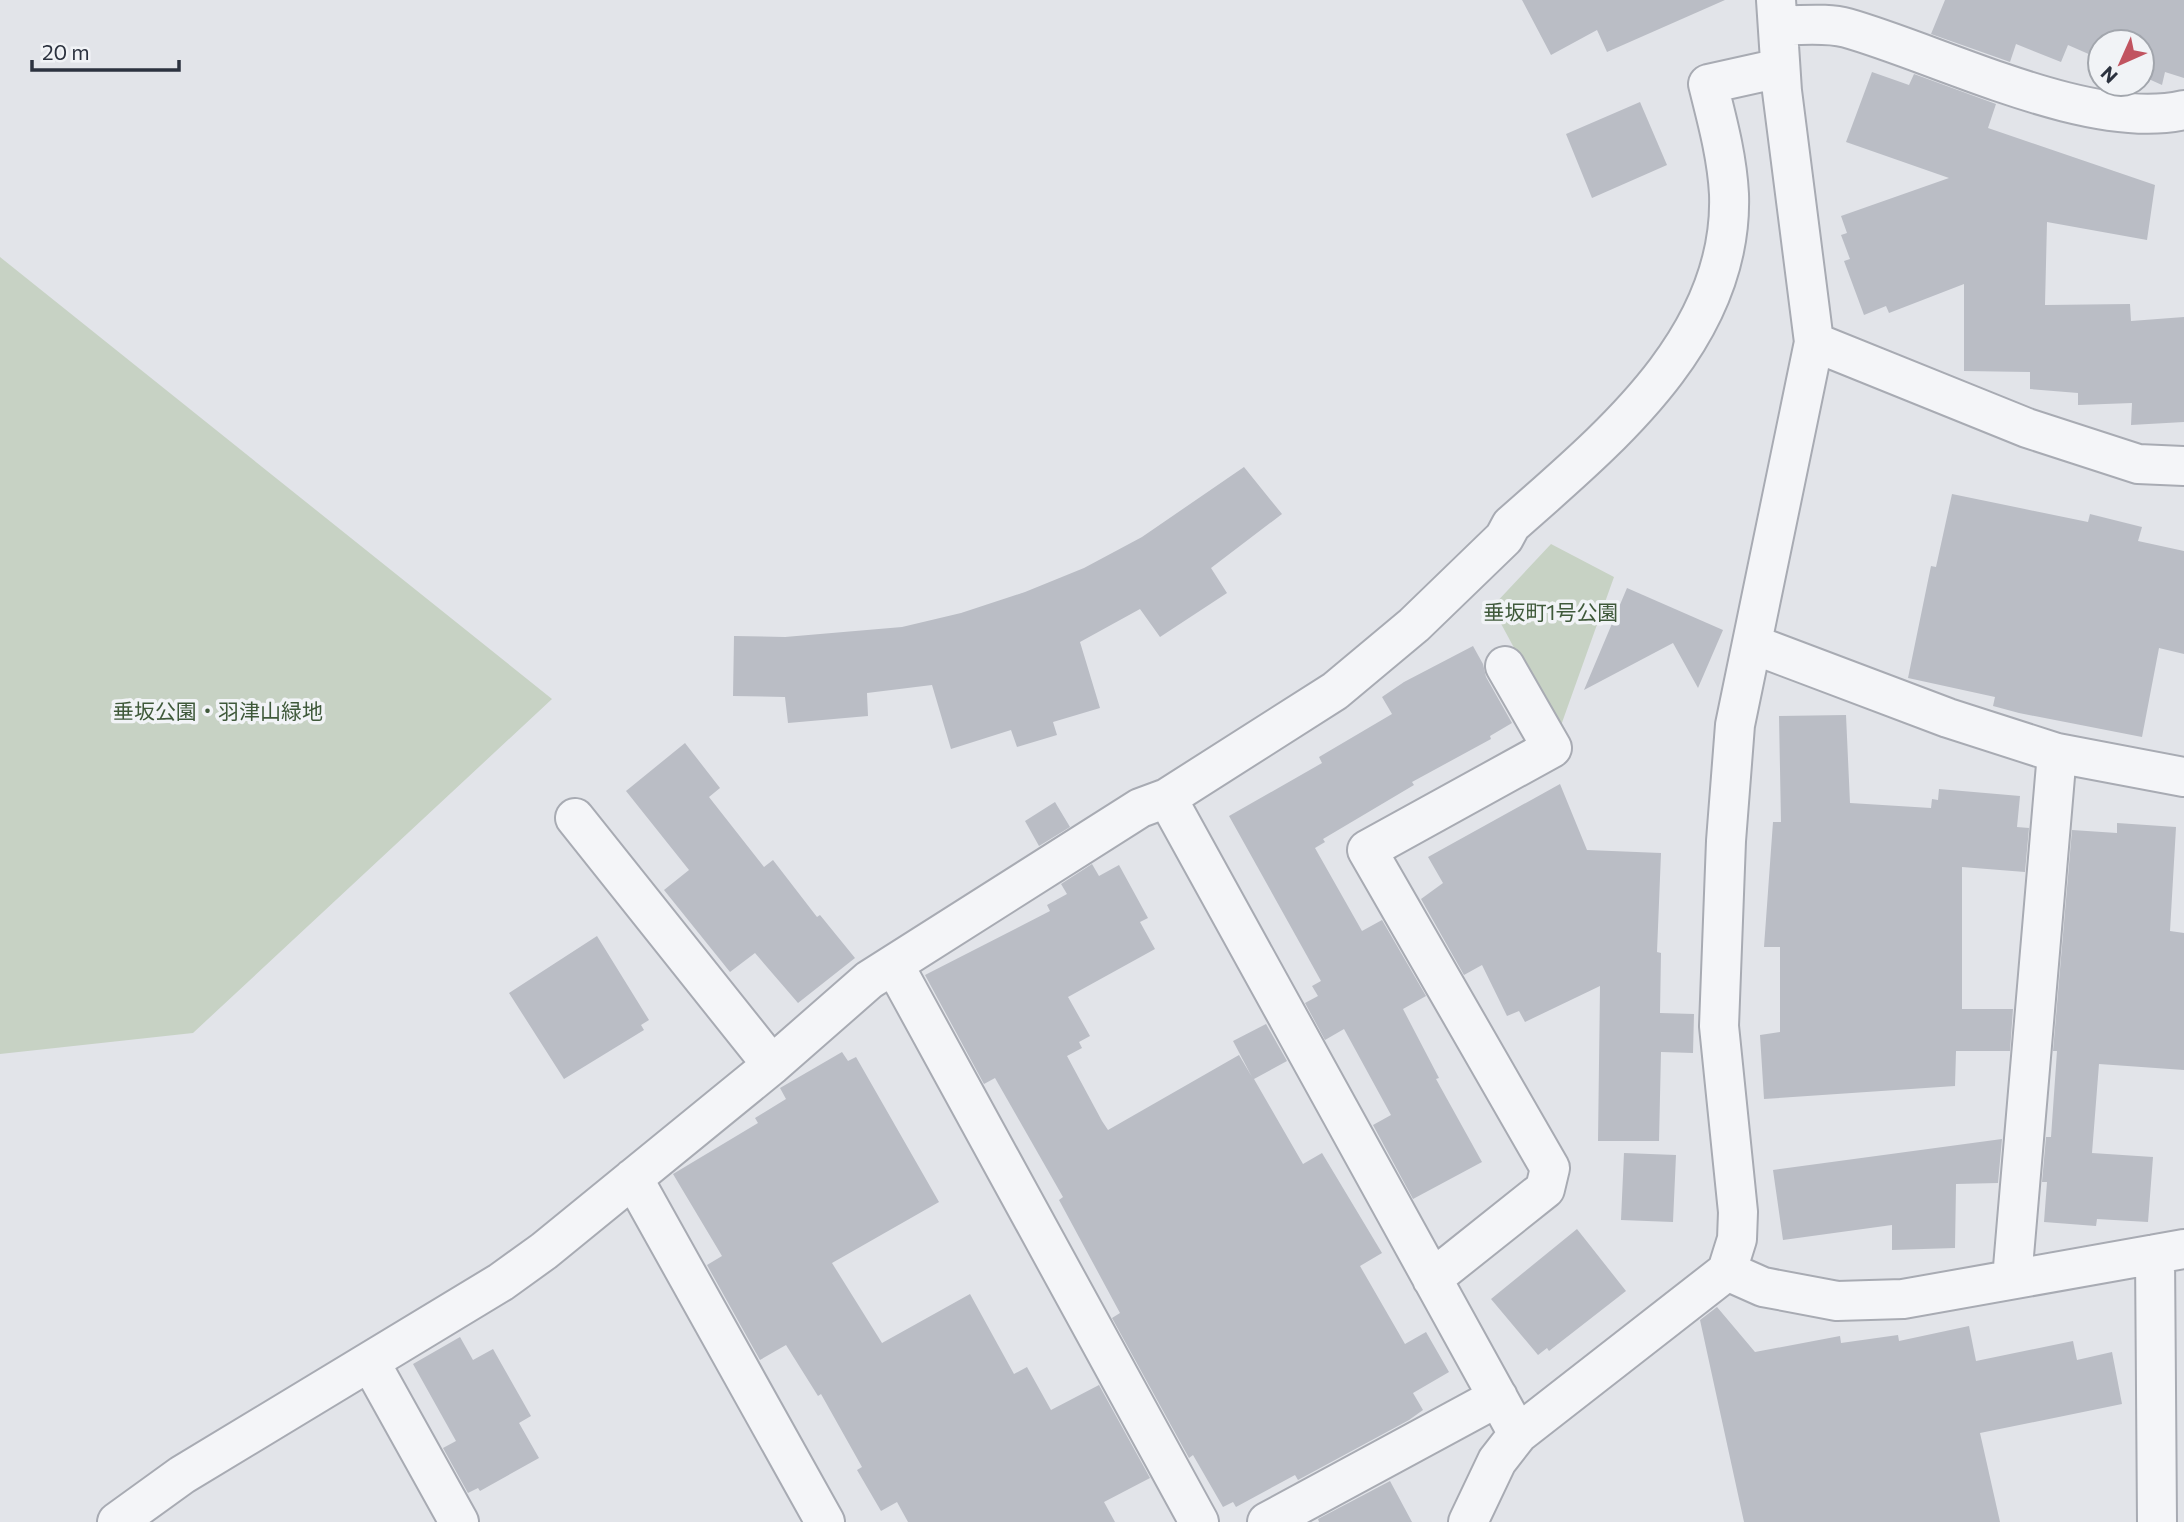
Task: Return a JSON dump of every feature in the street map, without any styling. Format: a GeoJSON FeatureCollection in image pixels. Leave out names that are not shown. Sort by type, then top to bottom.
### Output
{"type":"FeatureCollection","features":[{"type":"Feature","properties":{"kind":"street"},"geometry":{"type":"LineString","coordinates":[[1468,1522],[1497,1461],[1518,1434],[1727,1271],[1737,1239],[1738,1212],[1719,1027],[1726,841],[1735,725],[1814,342],[1780,68],[1777,12],[1844,27],[2011,85],[2096,108],[2145,113],[2184,110]]}},
{"type":"Feature","properties":{"kind":"street"},"geometry":{"type":"LineString","coordinates":[[117,1522],[182,1475],[501,1282],[544,1251],[772,1065],[869,980],[1140,808],[1167,798],[1335,691],[1414,625],[1504,538],[1511,525],[1599,447],[1657,386],[1712,292],[1724,242],[1729,196],[1724,146],[1708,84],[1780,68]]}},
{"type":"Feature","properties":{"kind":"street"},"geometry":{"type":"LineString","coordinates":[[1814,342],[2027,428],[2138,464],[2184,466]]}},
{"type":"Feature","properties":{"kind":"street"},"geometry":{"type":"LineString","coordinates":[[1752,644],[1948,718],[2057,753],[2184,777]]}},
{"type":"Feature","properties":{"kind":"street"},"geometry":{"type":"LineString","coordinates":[[1432,1279],[1545,1189],[1550,1168],[1367,850],[1552,748],[1505,666]]}},
{"type":"Feature","properties":{"kind":"street"},"geometry":{"type":"LineString","coordinates":[[2012,1279],[2057,753]]}},
{"type":"Feature","properties":{"kind":"street"},"geometry":{"type":"LineString","coordinates":[[1167,798],[1518,1434]]}},
{"type":"Feature","properties":{"kind":"street"},"geometry":{"type":"LineString","coordinates":[[575,818],[772,1065]]}},
{"type":"Feature","properties":{"kind":"street"},"geometry":{"type":"LineString","coordinates":[[894,965],[1199,1522]]}},
{"type":"Feature","properties":{"kind":"street"},"geometry":{"type":"LineString","coordinates":[[633,1178],[825,1522]]}},
{"type":"Feature","properties":{"kind":"street"},"geometry":{"type":"LineString","coordinates":[[1727,1271],[1763,1287],[1836,1301],[1903,1298],[2169,1251],[2157,1522]]}},
{"type":"Feature","properties":{"kind":"street"},"geometry":{"type":"LineString","coordinates":[[370,1362],[459,1522]]}},
{"type":"Feature","properties":{"kind":"street"},"geometry":{"type":"LineString","coordinates":[[1267,1522],[1498,1397]]}},
{"type":"Feature","properties":{"kind":"green space","name":"垂坂公園・羽津山緑地"},"geometry":{"type":"Polygon","coordinates":[[[0,257],[552,699],[193,1033],[0,1054],[0,257]]]}},
{"type":"Feature","properties":{"kind":"green space","name":"垂坂町1号公園"},"geometry":{"type":"Polygon","coordinates":[[[1551,544],[1614,577],[1559,731],[1492,607],[1551,544]]]}},
{"type":"Feature","properties":{"kind":"building"},"geometry":{"type":"Polygon","coordinates":[[[1522,0],[1725,0],[1607,52],[1597,30],[1551,55],[1522,0]]]}},
{"type":"Feature","properties":{"kind":"building"},"geometry":{"type":"Polygon","coordinates":[[[1945,0],[2184,0],[2184,78],[2165,72],[2162,85],[2156,82],[2156,28],[2086,28],[2086,53],[2068,45],[2061,62],[2016,44],[2010,62],[1931,34],[1945,0]]]}},
{"type":"Feature","properties":{"kind":"building"},"geometry":{"type":"Polygon","coordinates":[[[1872,72],[1909,85],[1914,74],[1996,104],[1988,128],[2155,185],[2147,240],[2047,222],[2045,305],[2130,304],[2131,321],[2184,317],[2184,422],[2131,425],[2132,403],[2078,405],[2078,393],[2030,389],[2030,372],[1964,371],[1964,284],[1889,313],[1886,306],[1864,315],[1844,261],[1850,259],[1841,235],[1847,233],[1841,216],[1949,178],[1846,142],[1872,72]]]}},
{"type":"Feature","properties":{"kind":"building"},"geometry":{"type":"Polygon","coordinates":[[[1640,102],[1667,165],[1592,198],[1566,134],[1640,102]]]}},
{"type":"Feature","properties":{"kind":"building"},"geometry":{"type":"Polygon","coordinates":[[[1244,467],[1282,514],[1211,568],[1227,593],[1160,637],[1140,609],[1080,642],[1100,708],[1053,722],[1057,735],[1017,747],[1011,730],[951,749],[932,685],[867,693],[868,716],[788,723],[785,697],[733,696],[734,636],[785,637],[902,627],[961,613],[1025,592],[1084,568],[1142,537],[1244,467]]]}},
{"type":"Feature","properties":{"kind":"building"},"geometry":{"type":"Polygon","coordinates":[[[1952,494],[2088,522],[2090,514],[2142,527],[2138,541],[2184,551],[2184,654],[2159,648],[2142,737],[2019,713],[1993,706],[1995,697],[1908,678],[1931,566],[1936,567],[1952,494]]]}},
{"type":"Feature","properties":{"kind":"building"},"geometry":{"type":"Polygon","coordinates":[[[1627,588],[1723,630],[1698,688],[1673,643],[1584,690],[1627,588]]]}},
{"type":"Feature","properties":{"kind":"building"},"geometry":{"type":"Polygon","coordinates":[[[1473,646],[1483,664],[1486,677],[1512,723],[1490,736],[1491,739],[1412,782],[1414,785],[1323,839],[1325,842],[1315,848],[1362,931],[1382,920],[1426,996],[1403,1009],[1439,1078],[1436,1079],[1482,1162],[1413,1199],[1373,1125],[1391,1115],[1344,1029],[1325,1040],[1305,1003],[1318,996],[1312,986],[1321,981],[1229,816],[1322,763],[1319,757],[1392,714],[1382,697],[1404,682],[1473,646]]]}},
{"type":"Feature","properties":{"kind":"building"},"geometry":{"type":"Polygon","coordinates":[[[1846,715],[1850,803],[1931,808],[1932,799],[1938,800],[1939,789],[2020,796],[2017,827],[2029,828],[2025,872],[1962,867],[1962,1009],[2013,1009],[2010,1051],[1956,1051],[1955,1086],[1764,1099],[1760,1035],[1780,1032],[1780,947],[1764,947],[1773,822],[1781,822],[1779,716],[1846,715]]]}},
{"type":"Feature","properties":{"kind":"building"},"geometry":{"type":"Polygon","coordinates":[[[685,743],[720,788],[709,797],[764,867],[773,860],[817,917],[820,915],[855,958],[798,1003],[755,953],[730,972],[664,890],[689,870],[626,791],[685,743]]]}},
{"type":"Feature","properties":{"kind":"building"},"geometry":{"type":"Polygon","coordinates":[[[1560,784],[1587,850],[1661,853],[1657,952],[1661,953],[1660,1013],[1694,1014],[1693,1053],[1661,1052],[1659,1141],[1598,1141],[1600,986],[1525,1022],[1519,1011],[1507,1016],[1482,965],[1464,975],[1421,899],[1443,883],[1428,857],[1560,784]]]}},
{"type":"Feature","properties":{"kind":"building"},"geometry":{"type":"Polygon","coordinates":[[[1055,802],[1070,827],[1039,846],[1025,821],[1055,802]]]}},
{"type":"Feature","properties":{"kind":"building"},"geometry":{"type":"Polygon","coordinates":[[[2117,823],[2176,827],[2170,931],[2184,933],[2184,1070],[2099,1064],[2092,1153],[2153,1157],[2148,1222],[2097,1219],[2096,1226],[2044,1222],[2047,1182],[2042,1182],[2046,1137],[2051,1137],[2057,1051],[2053,1051],[2072,830],[2117,833],[2117,823]]]}},
{"type":"Feature","properties":{"kind":"building"},"geometry":{"type":"Polygon","coordinates":[[[1092,864],[1099,876],[1119,865],[1148,918],[1140,922],[1155,949],[1068,997],[1090,1036],[1079,1042],[1082,1048],[1067,1056],[1108,1130],[1239,1055],[1252,1077],[1233,1041],[1266,1024],[1287,1061],[1254,1079],[1303,1164],[1322,1153],[1382,1253],[1360,1266],[1405,1344],[1426,1332],[1449,1372],[1413,1393],[1423,1410],[1409,1420],[1298,1480],[1295,1475],[1236,1507],[1233,1502],[1223,1507],[1193,1455],[1189,1458],[1112,1318],[1120,1313],[1059,1200],[1063,1197],[995,1078],[984,1084],[925,975],[1050,911],[1047,905],[1067,894],[1061,884],[1092,864]]]}},
{"type":"Feature","properties":{"kind":"building"},"geometry":{"type":"Polygon","coordinates":[[[597,936],[649,1020],[641,1025],[644,1030],[564,1079],[509,993],[597,936]]]}},
{"type":"Feature","properties":{"kind":"building"},"geometry":{"type":"Polygon","coordinates":[[[842,1052],[848,1061],[856,1057],[939,1202],[832,1263],[882,1343],[970,1294],[1014,1374],[1027,1367],[1051,1410],[1099,1385],[1150,1478],[1104,1502],[1115,1522],[908,1522],[897,1502],[881,1511],[857,1470],[862,1467],[821,1394],[818,1396],[786,1345],[760,1360],[707,1265],[722,1256],[673,1174],[758,1123],[755,1118],[786,1099],[780,1088],[842,1052]]]}},
{"type":"Feature","properties":{"kind":"building"},"geometry":{"type":"Polygon","coordinates":[[[2002,1139],[1998,1183],[1956,1184],[1955,1248],[1892,1250],[1892,1225],[1783,1240],[1773,1170],[2002,1139]]]}},
{"type":"Feature","properties":{"kind":"building"},"geometry":{"type":"Polygon","coordinates":[[[1624,1153],[1676,1155],[1673,1222],[1621,1220],[1624,1153]]]}},
{"type":"Feature","properties":{"kind":"building"},"geometry":{"type":"Polygon","coordinates":[[[1577,1229],[1626,1291],[1549,1351],[1547,1348],[1538,1355],[1491,1299],[1577,1229]]]}},
{"type":"Feature","properties":{"kind":"building"},"geometry":{"type":"Polygon","coordinates":[[[1717,1307],[1755,1352],[1840,1336],[1841,1343],[1898,1335],[1899,1341],[1969,1326],[1976,1361],[2073,1341],[2077,1360],[2112,1352],[2122,1404],[1980,1433],[2000,1522],[1744,1522],[1700,1320],[1717,1307]]]}},
{"type":"Feature","properties":{"kind":"building"},"geometry":{"type":"Polygon","coordinates":[[[460,1337],[473,1360],[493,1349],[531,1416],[519,1423],[539,1458],[480,1491],[478,1488],[468,1493],[443,1448],[456,1441],[413,1364],[460,1337]]]}},
{"type":"Feature","properties":{"kind":"building"},"geometry":{"type":"Polygon","coordinates":[[[1390,1481],[1412,1522],[1319,1522],[1318,1519],[1390,1481]]]}}]}
